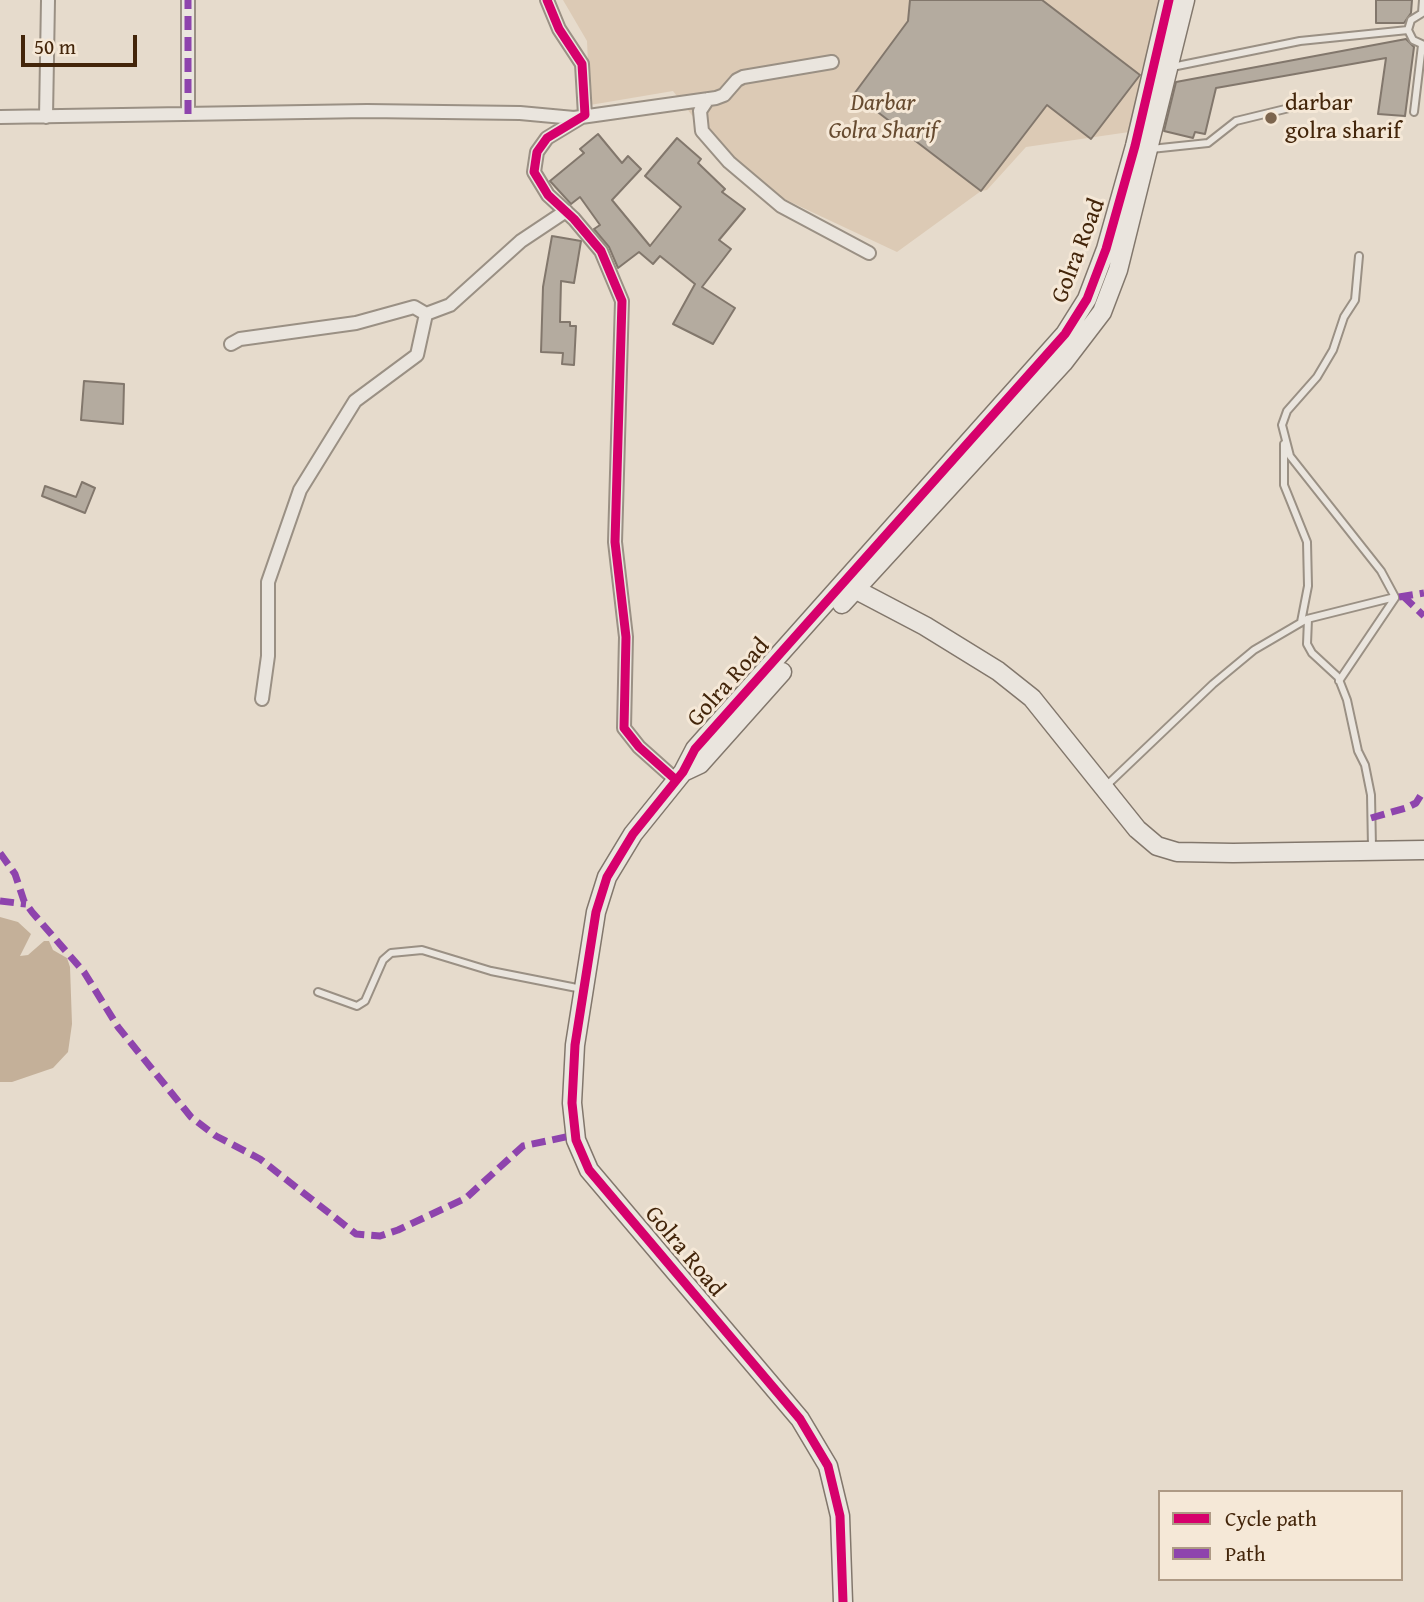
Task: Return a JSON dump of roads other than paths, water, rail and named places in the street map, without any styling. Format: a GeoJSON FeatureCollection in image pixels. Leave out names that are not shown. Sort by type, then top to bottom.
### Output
{"type":"FeatureCollection","features":[{"type":"Feature","properties":{"kind":"street"},"geometry":{"type":"LineString","coordinates":[[46,117],[48,0]]}},
{"type":"Feature","properties":{"kind":"street"},"geometry":{"type":"LineString","coordinates":[[188,0],[188,114]]}},
{"type":"Feature","properties":{"kind":"street"},"geometry":{"type":"LineString","coordinates":[[547,0],[559,29],[582,64],[585,115]]}},
{"type":"Feature","properties":{"kind":"street","name":"Golra Road"},"geometry":{"type":"LineString","coordinates":[[843,1602],[840,1516],[828,1466],[800,1419],[589,1170],[576,1140],[573,1079],[596,912],[607,877],[633,834],[679,776],[700,765],[1038,367],[1065,334],[1087,299],[1106,249],[1135,146],[1169,0]]}},
{"type":"Feature","properties":{"kind":"street","name":"Golra Road"},"geometry":{"type":"LineString","coordinates":[[850,587],[1063,363],[1102,312],[1118,270],[1185,0]]}},
{"type":"Feature","properties":{"kind":"street"},"geometry":{"type":"LineString","coordinates":[[0,117],[367,111],[520,113],[574,118],[708,99],[724,95],[743,77],[832,62]]}},
{"type":"Feature","properties":{"kind":"street"},"geometry":{"type":"LineString","coordinates":[[708,99],[700,111],[702,131],[729,162],[790,212],[869,253]]}},
{"type":"Feature","properties":{"kind":"street"},"geometry":{"type":"LineString","coordinates":[[585,115],[547,138],[537,152],[534,172],[548,195],[601,251],[622,301],[615,542],[626,637],[624,728],[639,747],[679,776]]}},
{"type":"Feature","properties":{"kind":"street"},"geometry":{"type":"LineString","coordinates":[[426,314],[450,305],[521,241],[566,211]]}},
{"type":"Feature","properties":{"kind":"street"},"geometry":{"type":"LineString","coordinates":[[232,344],[240,338],[260,338],[356,323],[414,307],[426,314]]}},
{"type":"Feature","properties":{"kind":"street"},"geometry":{"type":"LineString","coordinates":[[262,699],[268,656],[268,582],[300,490],[355,401],[416,355],[426,314]]}},
{"type":"Feature","properties":{"kind":"street"},"geometry":{"type":"LineString","coordinates":[[850,587],[925,626],[1015,684],[1032,698],[1137,829],[1157,846],[1177,852],[1424,850]]}},
{"type":"Feature","properties":{"kind":"lane"},"geometry":{"type":"LineString","coordinates":[[1414,112],[1423,45],[1413,40],[1408,30],[1411,20],[1423,13],[1423,0]]}},
{"type":"Feature","properties":{"kind":"lane"},"geometry":{"type":"LineString","coordinates":[[1169,67],[1300,41],[1408,30]]}},
{"type":"Feature","properties":{"kind":"lane"},"geometry":{"type":"LineString","coordinates":[[1149,149],[1208,143],[1236,121],[1318,101]]}},
{"type":"Feature","properties":{"kind":"lane"},"geometry":{"type":"LineString","coordinates":[[1359,256],[1355,300],[1327,363],[1286,411],[1282,425],[1283,485],[1307,542],[1306,635],[1312,653],[1339,681],[1347,700],[1358,751],[1369,780],[1372,851]]}},
{"type":"Feature","properties":{"kind":"lane"},"geometry":{"type":"LineString","coordinates":[[1284,442],[1290,456],[1388,580],[1395,597]]}},
{"type":"Feature","properties":{"kind":"lane"},"geometry":{"type":"LineString","coordinates":[[1104,787],[1233,666],[1305,621],[1395,597]]}},
{"type":"Feature","properties":{"kind":"lane"},"geometry":{"type":"LineString","coordinates":[[1339,681],[1395,597]]}},
{"type":"Feature","properties":{"kind":"lane"},"geometry":{"type":"LineString","coordinates":[[318,992],[357,1006],[365,1001],[383,960],[391,953],[422,950],[491,971],[530,976],[584,990]]}},
{"type":"Feature","properties":{"kind":"place","name":"darbar golra sharif"},"geometry":{"type":"Point","coordinates":[1271,118]}},
{"type":"Feature","properties":{"kind":"park label","name":"Darbar Golra Sharif"},"geometry":{"type":"Point","coordinates":[883,118]}}]}
